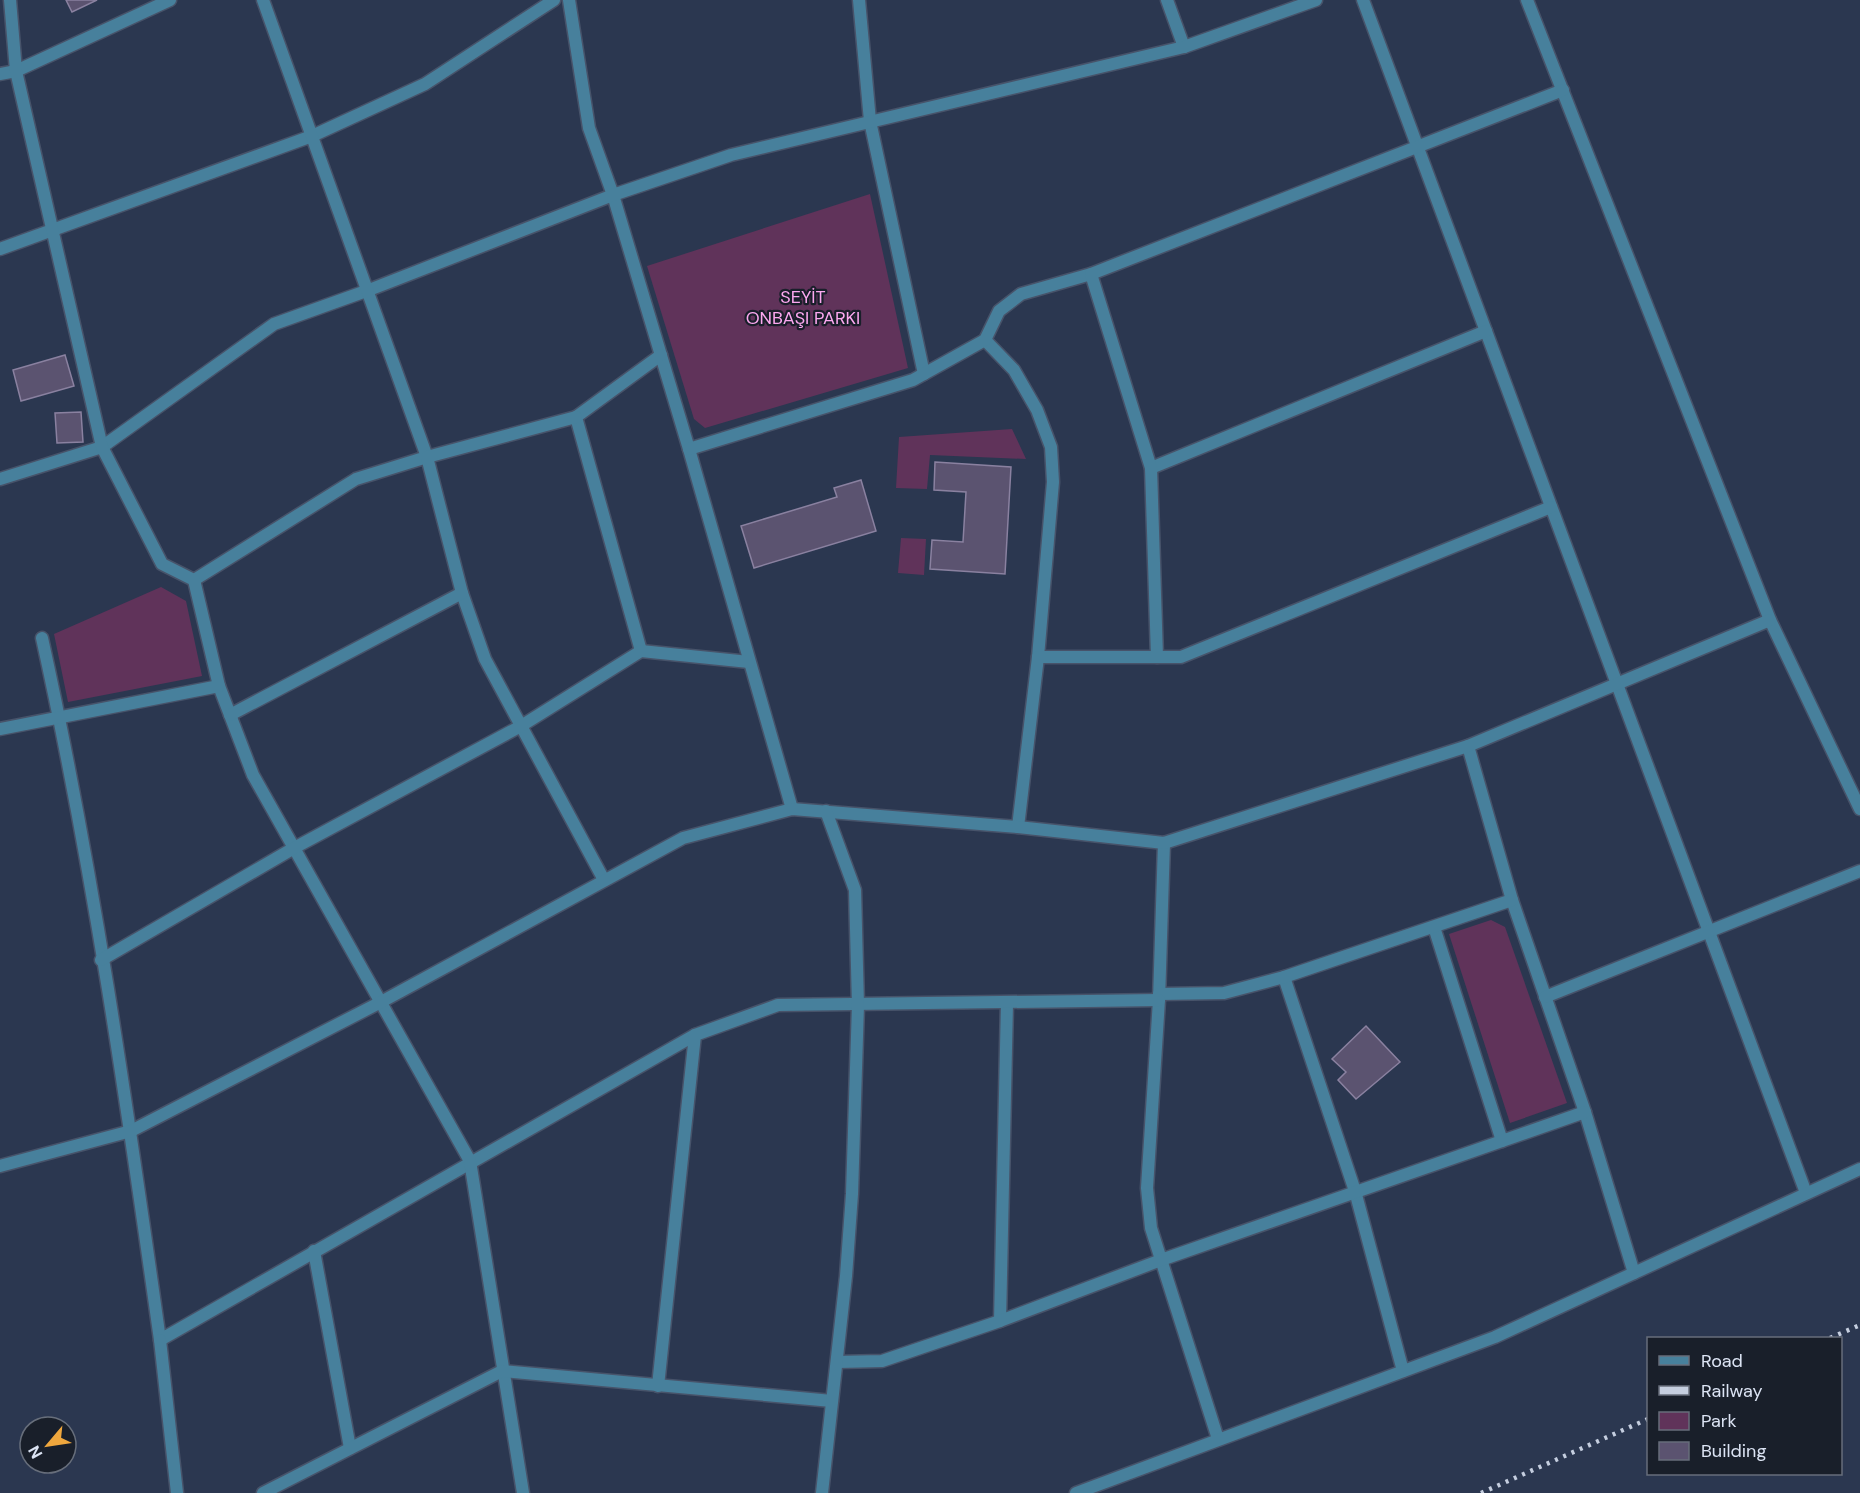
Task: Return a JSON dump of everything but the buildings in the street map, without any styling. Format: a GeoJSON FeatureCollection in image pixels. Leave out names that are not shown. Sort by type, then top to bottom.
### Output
{"type":"FeatureCollection","features":[{"type":"Feature","properties":{"kind":"street"},"geometry":{"type":"LineString","coordinates":[[10,0],[16,70],[102,447],[162,564],[194,580]]}},
{"type":"Feature","properties":{"kind":"street"},"geometry":{"type":"LineString","coordinates":[[0,74],[16,70],[170,0]]}},
{"type":"Feature","properties":{"kind":"street"},"geometry":{"type":"LineString","coordinates":[[263,0],[369,290],[427,457],[462,593],[485,659],[604,880]]}},
{"type":"Feature","properties":{"kind":"street"},"geometry":{"type":"LineString","coordinates":[[0,249],[312,136],[425,84],[554,0]]}},
{"type":"Feature","properties":{"kind":"street"},"geometry":{"type":"LineString","coordinates":[[569,0],[589,128],[613,195],[661,355],[792,809]]}},
{"type":"Feature","properties":{"kind":"street"},"geometry":{"type":"LineString","coordinates":[[859,0],[870,121],[924,374]]}},
{"type":"Feature","properties":{"kind":"street"},"geometry":{"type":"LineString","coordinates":[[1167,0],[1184,47]]}},
{"type":"Feature","properties":{"kind":"street"},"geometry":{"type":"LineString","coordinates":[[0,479],[102,447],[274,324],[369,290],[613,195],[731,155],[1184,47],[1316,0]]}},
{"type":"Feature","properties":{"kind":"street"},"geometry":{"type":"LineString","coordinates":[[1363,0],[1806,1192]]}},
{"type":"Feature","properties":{"kind":"street"},"geometry":{"type":"LineString","coordinates":[[1527,0],[1770,620],[1860,809]]}},
{"type":"Feature","properties":{"kind":"street"},"geometry":{"type":"LineString","coordinates":[[689,449],[913,380],[985,340],[999,311],[1021,294],[1091,274],[1418,149],[1563,90]]}},
{"type":"Feature","properties":{"kind":"street"},"geometry":{"type":"LineString","coordinates":[[1091,274],[1151,468],[1157,657]]}},
{"type":"Feature","properties":{"kind":"street"},"geometry":{"type":"LineString","coordinates":[[1151,468],[1486,332]]}},
{"type":"Feature","properties":{"kind":"street"},"geometry":{"type":"LineString","coordinates":[[985,340],[1014,370],[1037,410],[1051,447],[1053,482],[1038,657],[1017,827]]}},
{"type":"Feature","properties":{"kind":"street"},"geometry":{"type":"LineString","coordinates":[[194,580],[356,479],[427,457],[576,417],[661,355]]}},
{"type":"Feature","properties":{"kind":"street"},"geometry":{"type":"LineString","coordinates":[[576,417],[641,651]]}},
{"type":"Feature","properties":{"kind":"street"},"geometry":{"type":"LineString","coordinates":[[1038,657],[1181,657],[1551,507]]}},
{"type":"Feature","properties":{"kind":"street"},"geometry":{"type":"LineString","coordinates":[[194,580],[219,686],[253,775],[470,1161],[523,1493]]}},
{"type":"Feature","properties":{"kind":"street"},"geometry":{"type":"LineString","coordinates":[[230,715],[462,593]]}},
{"type":"Feature","properties":{"kind":"street"},"geometry":{"type":"LineString","coordinates":[[0,1166],[131,1131],[381,1002],[683,838],[792,809],[1017,827],[1164,843],[1468,746],[1770,620]]}},
{"type":"Feature","properties":{"kind":"street"},"geometry":{"type":"LineString","coordinates":[[42,638],[59,717],[131,1131],[160,1340],[177,1493]]}},
{"type":"Feature","properties":{"kind":"street"},"geometry":{"type":"LineString","coordinates":[[101,960],[294,848],[521,726],[641,651],[748,662]]}},
{"type":"Feature","properties":{"kind":"street"},"geometry":{"type":"LineString","coordinates":[[0,729],[219,686]]}},
{"type":"Feature","properties":{"kind":"street"},"geometry":{"type":"LineString","coordinates":[[1468,746],[1512,900],[1585,1112],[1634,1273]]}},
{"type":"Feature","properties":{"kind":"street"},"geometry":{"type":"LineString","coordinates":[[822,1493],[837,1362],[852,1194],[858,1005],[855,890],[826,811]]}},
{"type":"Feature","properties":{"kind":"street"},"geometry":{"type":"LineString","coordinates":[[1164,843],[1159,997],[1147,1188],[1151,1228],[1218,1439]]}},
{"type":"Feature","properties":{"kind":"street"},"geometry":{"type":"LineString","coordinates":[[1545,997],[1860,871]]}},
{"type":"Feature","properties":{"kind":"street"},"geometry":{"type":"LineString","coordinates":[[160,1340],[470,1161],[695,1035],[778,1005],[1007,1003],[1224,993],[1284,977],[1512,900]]}},
{"type":"Feature","properties":{"kind":"street"},"geometry":{"type":"LineString","coordinates":[[1434,927],[1502,1141]]}},
{"type":"Feature","properties":{"kind":"street"},"geometry":{"type":"LineString","coordinates":[[1284,977],[1355,1191],[1403,1371]]}},
{"type":"Feature","properties":{"kind":"street"},"geometry":{"type":"LineString","coordinates":[[1000,1321],[1007,1003]]}},
{"type":"Feature","properties":{"kind":"street"},"geometry":{"type":"LineString","coordinates":[[658,1386],[695,1035]]}},
{"type":"Feature","properties":{"kind":"street"},"geometry":{"type":"LineString","coordinates":[[837,1362],[882,1361],[1000,1321],[1161,1260],[1355,1191],[1585,1112]]}},
{"type":"Feature","properties":{"kind":"street"},"geometry":{"type":"LineString","coordinates":[[1076,1493],[1495,1337],[1860,1169]]}},
{"type":"Feature","properties":{"kind":"street"},"geometry":{"type":"LineString","coordinates":[[314,1251],[350,1448]]}},
{"type":"Feature","properties":{"kind":"street"},"geometry":{"type":"LineString","coordinates":[[263,1493],[505,1372],[832,1401]]}},
{"type":"Feature","properties":{"kind":"green space","name":"SEYİT ONBAŞI PARKI"},"geometry":{"type":"Polygon","coordinates":[[[870,194],[908,368],[705,428],[694,419],[647,266],[870,194]]]}},
{"type":"Feature","properties":{"kind":"green space"},"geometry":{"type":"Polygon","coordinates":[[[1012,429],[1026,459],[930,455],[927,489],[896,488],[899,437],[1012,429]]]}},
{"type":"Feature","properties":{"kind":"green space"},"geometry":{"type":"Polygon","coordinates":[[[901,538],[926,539],[924,575],[898,573],[901,538]]]}},
{"type":"Feature","properties":{"kind":"green space"},"geometry":{"type":"Polygon","coordinates":[[[161,587],[186,601],[202,676],[68,702],[54,634],[161,587]]]}},
{"type":"Feature","properties":{"kind":"green space"},"geometry":{"type":"Polygon","coordinates":[[[1491,920],[1505,927],[1567,1103],[1510,1123],[1449,934],[1491,920]]]}},
{"type":"Feature","properties":{"kind":"railway"},"geometry":{"type":"LineString","coordinates":[[1832,1337],[1860,1325]]}},
{"type":"Feature","properties":{"kind":"railway"},"geometry":{"type":"LineString","coordinates":[[1481,1493],[1647,1419]]}}]}
